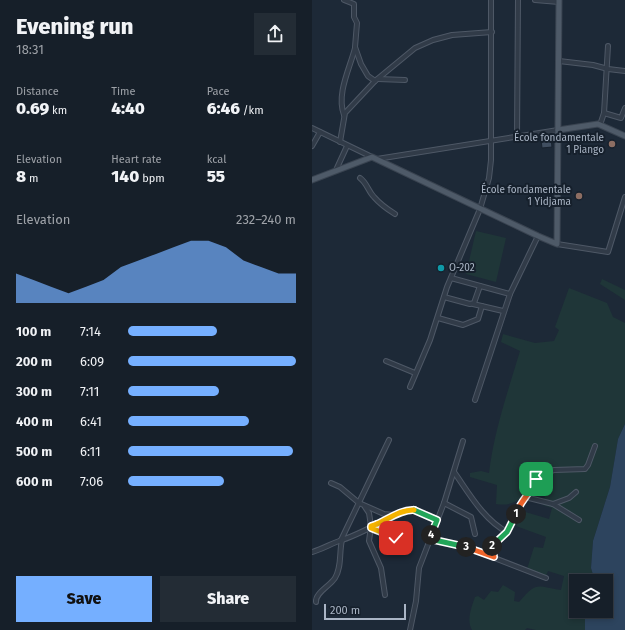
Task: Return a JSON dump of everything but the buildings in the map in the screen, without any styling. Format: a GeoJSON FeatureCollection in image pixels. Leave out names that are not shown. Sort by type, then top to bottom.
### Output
{"type":"FeatureCollection","features":[{"type":"Feature","properties":{"kind":"main road"},"geometry":{"type":"LineString","coordinates":[[312,180],[336,170],[374,158],[557,244],[559,1]]}},
{"type":"Feature","properties":{"kind":"main road"},"geometry":{"type":"LineString","coordinates":[[558,123],[569,127]]}},
{"type":"Feature","properties":{"kind":"main road"},"geometry":{"type":"LineString","coordinates":[[558,130],[569,127],[600,125],[625,136]]}},
{"type":"Feature","properties":{"kind":"street"},"geometry":{"type":"LineString","coordinates":[[340,142],[344,116],[342,106],[344,84],[356,48],[357,23],[354,17],[354,5],[344,0]]}},
{"type":"Feature","properties":{"kind":"street"},"geometry":{"type":"LineString","coordinates":[[410,387],[438,318],[444,297],[480,209],[489,178],[491,140],[492,0]]}},
{"type":"Feature","properties":{"kind":"street"},"geometry":{"type":"LineString","coordinates":[[517,136],[518,0]]}},
{"type":"Feature","properties":{"kind":"street"},"geometry":{"type":"LineString","coordinates":[[536,0],[559,1]]}},
{"type":"Feature","properties":{"kind":"street"},"geometry":{"type":"LineString","coordinates":[[344,116],[377,80],[402,58],[421,45],[452,34],[492,32]]}},
{"type":"Feature","properties":{"kind":"street"},"geometry":{"type":"LineString","coordinates":[[600,125],[604,113],[608,69],[608,46]]}},
{"type":"Feature","properties":{"kind":"street"},"geometry":{"type":"LineString","coordinates":[[356,48],[361,64],[368,76],[377,80],[405,80]]}},
{"type":"Feature","properties":{"kind":"street"},"geometry":{"type":"LineString","coordinates":[[559,61],[625,71]]}},
{"type":"Feature","properties":{"kind":"street"},"geometry":{"type":"LineString","coordinates":[[604,113],[621,118],[625,108]]}},
{"type":"Feature","properties":{"kind":"street"},"geometry":{"type":"LineString","coordinates":[[312,128],[374,158],[558,130]]}},
{"type":"Feature","properties":{"kind":"street"},"geometry":{"type":"LineString","coordinates":[[312,146],[320,132]]}},
{"type":"Feature","properties":{"kind":"street"},"geometry":{"type":"LineString","coordinates":[[336,170],[347,146]]}},
{"type":"Feature","properties":{"kind":"street"},"geometry":{"type":"LineString","coordinates":[[360,178],[372,195],[395,214]]}},
{"type":"Feature","properties":{"kind":"street"},"geometry":{"type":"LineString","coordinates":[[557,244],[608,252],[625,197]]}},
{"type":"Feature","properties":{"kind":"street"},"geometry":{"type":"LineString","coordinates":[[475,400],[503,311],[538,236]]}},
{"type":"Feature","properties":{"kind":"street"},"geometry":{"type":"LineString","coordinates":[[452,278],[510,294]]}},
{"type":"Feature","properties":{"kind":"street"},"geometry":{"type":"LineString","coordinates":[[472,304],[474,303],[480,286]]}},
{"type":"Feature","properties":{"kind":"street"},"geometry":{"type":"LineString","coordinates":[[444,297],[462,303],[503,311]]}},
{"type":"Feature","properties":{"kind":"street"},"geometry":{"type":"LineString","coordinates":[[438,318],[463,325],[478,319],[482,306]]}},
{"type":"Feature","properties":{"kind":"street"},"geometry":{"type":"LineString","coordinates":[[386,362],[415,373]]}},
{"type":"Feature","properties":{"kind":"street"},"geometry":{"type":"LineString","coordinates":[[316,602],[316,598],[337,575],[340,564],[341,540],[389,440]]}},
{"type":"Feature","properties":{"kind":"street"},"geometry":{"type":"LineString","coordinates":[[410,630],[416,601],[419,568],[444,503],[463,440]]}},
{"type":"Feature","properties":{"kind":"street"},"geometry":{"type":"LineString","coordinates":[[494,557],[492,546],[507,532],[511,526],[518,507],[539,476],[554,470],[587,468],[595,446]]}},
{"type":"Feature","properties":{"kind":"street"},"geometry":{"type":"LineString","coordinates":[[454,472],[474,501],[499,527],[507,532]]}},
{"type":"Feature","properties":{"kind":"street"},"geometry":{"type":"LineString","coordinates":[[331,483],[338,486],[365,507],[394,516]]}},
{"type":"Feature","properties":{"kind":"street"},"geometry":{"type":"LineString","coordinates":[[553,504],[570,498],[576,492]]}},
{"type":"Feature","properties":{"kind":"street"},"geometry":{"type":"LineString","coordinates":[[526,497],[553,504],[579,520]]}},
{"type":"Feature","properties":{"kind":"street"},"geometry":{"type":"LineString","coordinates":[[444,503],[471,517],[475,534]]}},
{"type":"Feature","properties":{"kind":"street"},"geometry":{"type":"LineString","coordinates":[[365,507],[369,513],[371,527],[369,541],[381,568],[384,595]]}},
{"type":"Feature","properties":{"kind":"street"},"geometry":{"type":"LineString","coordinates":[[312,552],[325,548],[341,540],[350,539],[371,527],[412,509],[437,520]]}},
{"type":"Feature","properties":{"kind":"street"},"geometry":{"type":"LineString","coordinates":[[371,527],[409,543]]}},
{"type":"Feature","properties":{"kind":"street"},"geometry":{"type":"LineString","coordinates":[[430,539],[464,546],[546,578]]}},
{"type":"Feature","properties":{"kind":"green space"},"geometry":{"type":"Polygon","coordinates":[[[476,231],[506,238],[496,282],[466,274],[476,231]]]}},
{"type":"Feature","properties":{"kind":"green space"},"geometry":{"type":"Polygon","coordinates":[[[602,279],[625,290],[625,300],[600,284],[602,279]]]}},
{"type":"Feature","properties":{"kind":"green space"},"geometry":{"type":"Polygon","coordinates":[[[569,288],[607,303],[613,317],[625,323],[625,424],[618,439],[610,487],[593,541],[591,568],[593,574],[569,574],[569,618],[585,618],[585,630],[536,630],[527,628],[525,630],[472,630],[470,626],[470,618],[475,597],[478,596],[484,600],[491,591],[498,592],[503,585],[515,592],[514,601],[519,602],[530,591],[537,587],[561,590],[564,576],[548,571],[546,576],[527,569],[534,547],[543,548],[546,537],[516,526],[522,511],[549,519],[552,508],[543,505],[547,486],[534,483],[518,500],[513,503],[502,505],[496,504],[497,485],[470,477],[470,473],[481,471],[489,473],[498,426],[520,351],[501,342],[503,334],[535,343],[554,341],[559,330],[555,327],[569,288]]]}},
{"type":"Feature","properties":{"kind":"water"},"geometry":{"type":"Polygon","coordinates":[[[625,424],[625,630],[585,630],[585,618],[613,618],[613,574],[593,574],[591,568],[593,541],[610,487],[618,439],[625,424]]]}},
{"type":"Feature","properties":{"kind":"place","name":"École fondamentale 1 Piango"},"geometry":{"type":"Point","coordinates":[612,144]}},
{"type":"Feature","properties":{"kind":"place","name":"École fondamentale 1 Yidjama"},"geometry":{"type":"Point","coordinates":[579,196]}},
{"type":"Feature","properties":{"kind":"place","name":"O-202"},"geometry":{"type":"Point","coordinates":[441,268]}},
{"type":"Feature","properties":{"kind":"route"},"geometry":{"type":"LineString","coordinates":[[396,538],[371,528],[371,526],[412,509],[437,520],[430,539],[464,546],[494,557],[492,546],[503,537],[510,528],[518,507],[534,486],[536,479]]}}]}
